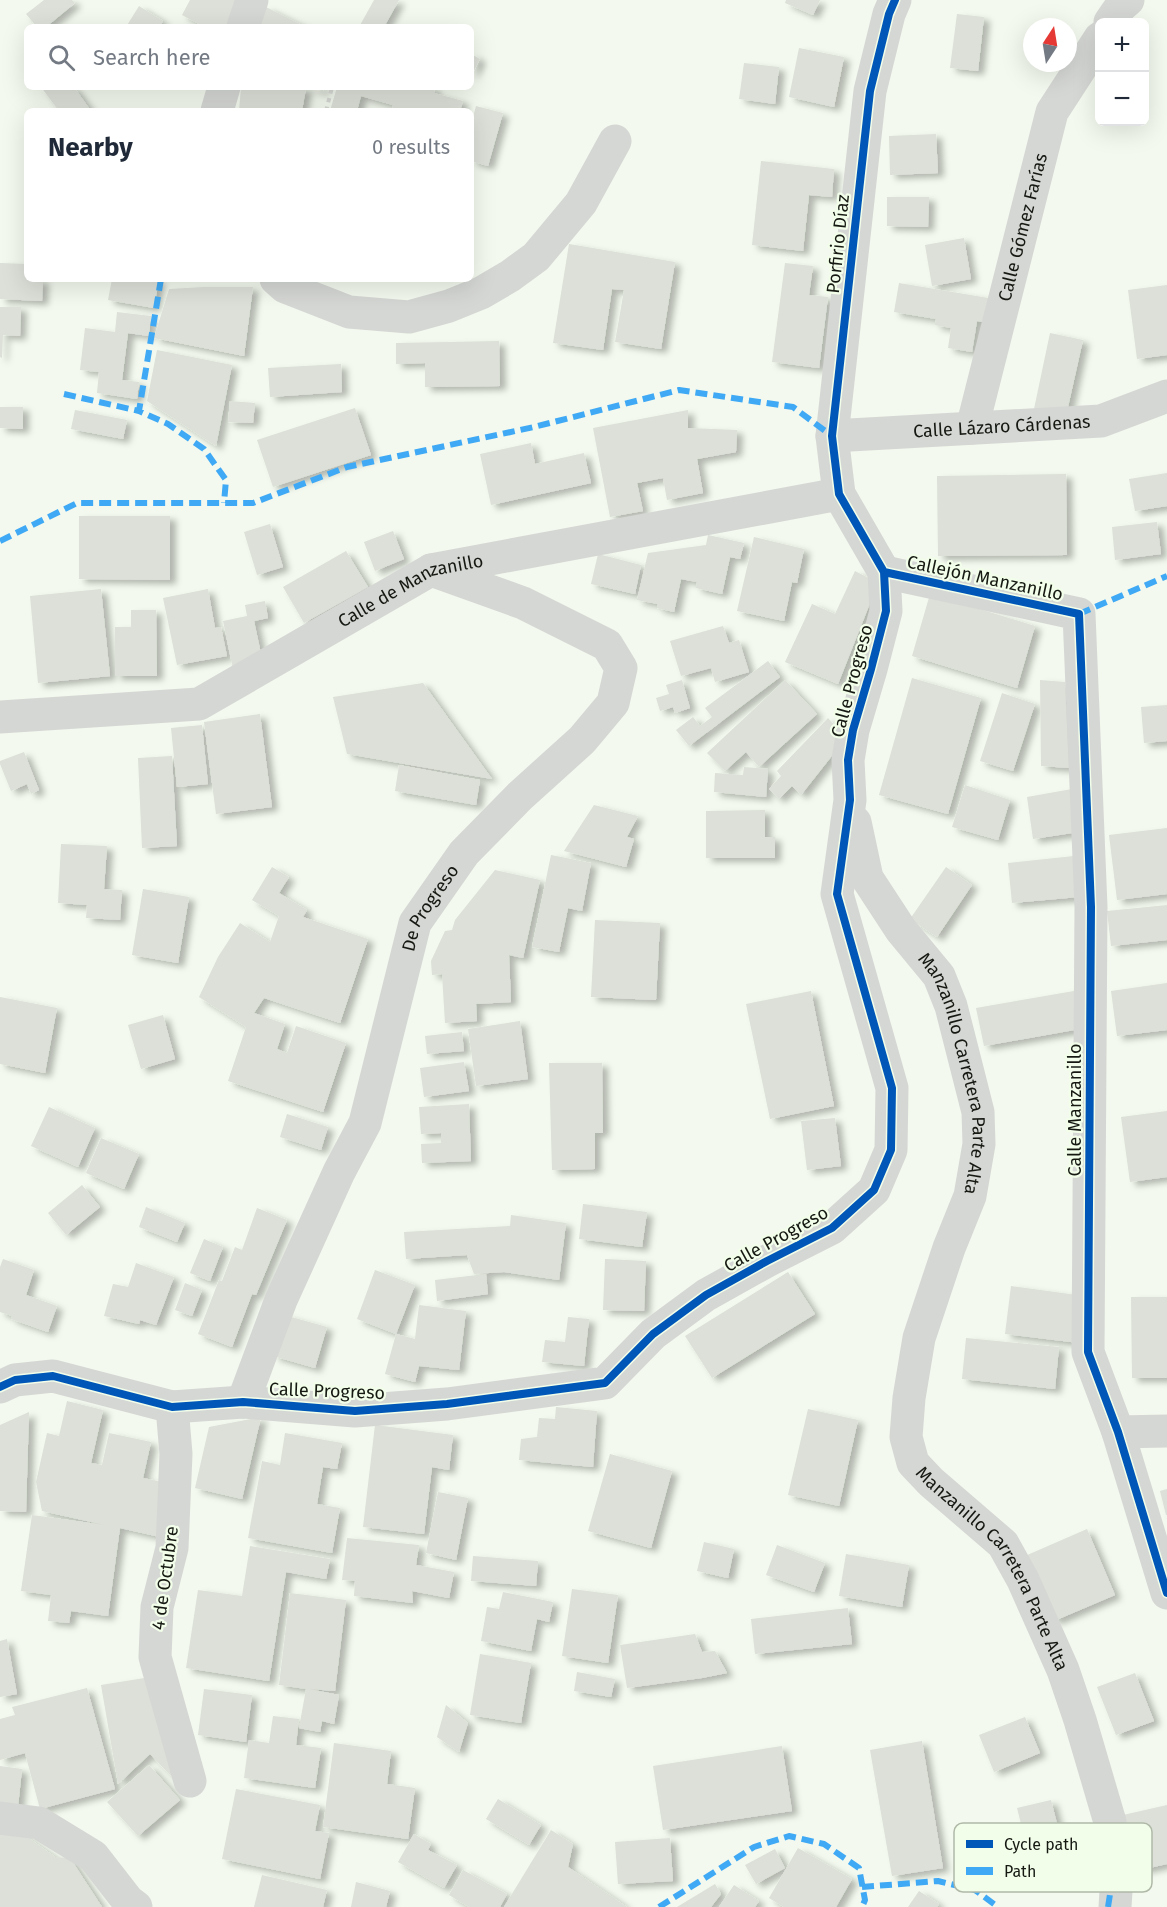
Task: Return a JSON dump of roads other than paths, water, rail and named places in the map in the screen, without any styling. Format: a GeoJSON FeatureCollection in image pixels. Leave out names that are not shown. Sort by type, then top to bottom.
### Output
{"type":"FeatureCollection","features":[{"type":"Feature","properties":{"kind":"street"},"geometry":{"type":"LineString","coordinates":[[244,24],[252,0]]}},
{"type":"Feature","properties":{"kind":"street","name":"Porfirio Díaz"},"geometry":{"type":"LineString","coordinates":[[839,494],[832,436],[870,92],[889,14],[896,0]]}},
{"type":"Feature","properties":{"kind":"street"},"geometry":{"type":"LineString","coordinates":[[1113,18],[1128,0]]}},
{"type":"Feature","properties":{"kind":"street","name":"Calle Gómez Farías"},"geometry":{"type":"LineString","coordinates":[[972,428],[1052,112],[1095,46]]}},
{"type":"Feature","properties":{"kind":"street"},"geometry":{"type":"LineString","coordinates":[[218,108],[223,90]]}},
{"type":"Feature","properties":{"kind":"street"},"geometry":{"type":"LineString","coordinates":[[279,282],[285,287],[349,312],[409,317],[449,306],[481,293],[536,257],[581,202],[615,141]]}},
{"type":"Feature","properties":{"kind":"street","name":"Calle Lázaro Cárdenas"},"geometry":{"type":"LineString","coordinates":[[832,436],[1101,420],[1167,396]]}},
{"type":"Feature","properties":{"kind":"street","name":"Calle de Manzanillo"},"geometry":{"type":"LineString","coordinates":[[0,717],[199,704],[431,570],[839,494]]}},
{"type":"Feature","properties":{"kind":"street","name":"Calle Progreso"},"geometry":{"type":"LineString","coordinates":[[0,1387],[15,1380],[53,1376],[172,1407],[243,1402],[355,1411],[400,1408],[605,1383],[653,1334],[706,1295],[832,1228],[874,1190],[891,1150],[892,1088],[837,894],[850,800],[848,760],[853,730],[872,669],[886,611],[884,572],[839,494]]}},
{"type":"Feature","properties":{"kind":"street","name":"De Progreso"},"geometry":{"type":"LineString","coordinates":[[243,1402],[281,1300],[339,1172],[366,1123],[415,923],[464,853],[520,796],[582,740],[613,703],[621,668],[607,645],[523,603],[431,570]]}},
{"type":"Feature","properties":{"kind":"street","name":"Callejón Manzanillo"},"geometry":{"type":"LineString","coordinates":[[884,572],[1079,614]]}},
{"type":"Feature","properties":{"kind":"street","name":"Calle Manzanillo"},"geometry":{"type":"LineString","coordinates":[[1079,614],[1091,907],[1088,1352],[1118,1432],[1167,1593]]}},
{"type":"Feature","properties":{"kind":"street","name":"Manzanillo Carretera Parte Alta"},"geometry":{"type":"LineString","coordinates":[[850,800],[867,878],[901,930],[939,976],[951,1006],[978,1112],[979,1144],[970,1196],[949,1248],[919,1338],[909,1398],[906,1437],[913,1463],[946,1496],[1003,1544],[1023,1580],[1063,1670],[1110,1823]]}},
{"type":"Feature","properties":{"kind":"street","name":"4 de Octubre"},"geometry":{"type":"LineString","coordinates":[[172,1407],[176,1454],[172,1548],[157,1607],[155,1657],[190,1781]]}},
{"type":"Feature","properties":{"kind":"street"},"geometry":{"type":"LineString","coordinates":[[1118,1432],[1167,1431]]}},
{"type":"Feature","properties":{"kind":"street"},"geometry":{"type":"LineString","coordinates":[[0,1818],[39,1823],[93,1856],[128,1901],[136,1907]]}},
{"type":"Feature","properties":{"kind":"street","name":"Manzanillo Carretera Parte Alta"},"geometry":{"type":"LineString","coordinates":[[1115,1907],[1116,1892]]}}]}
